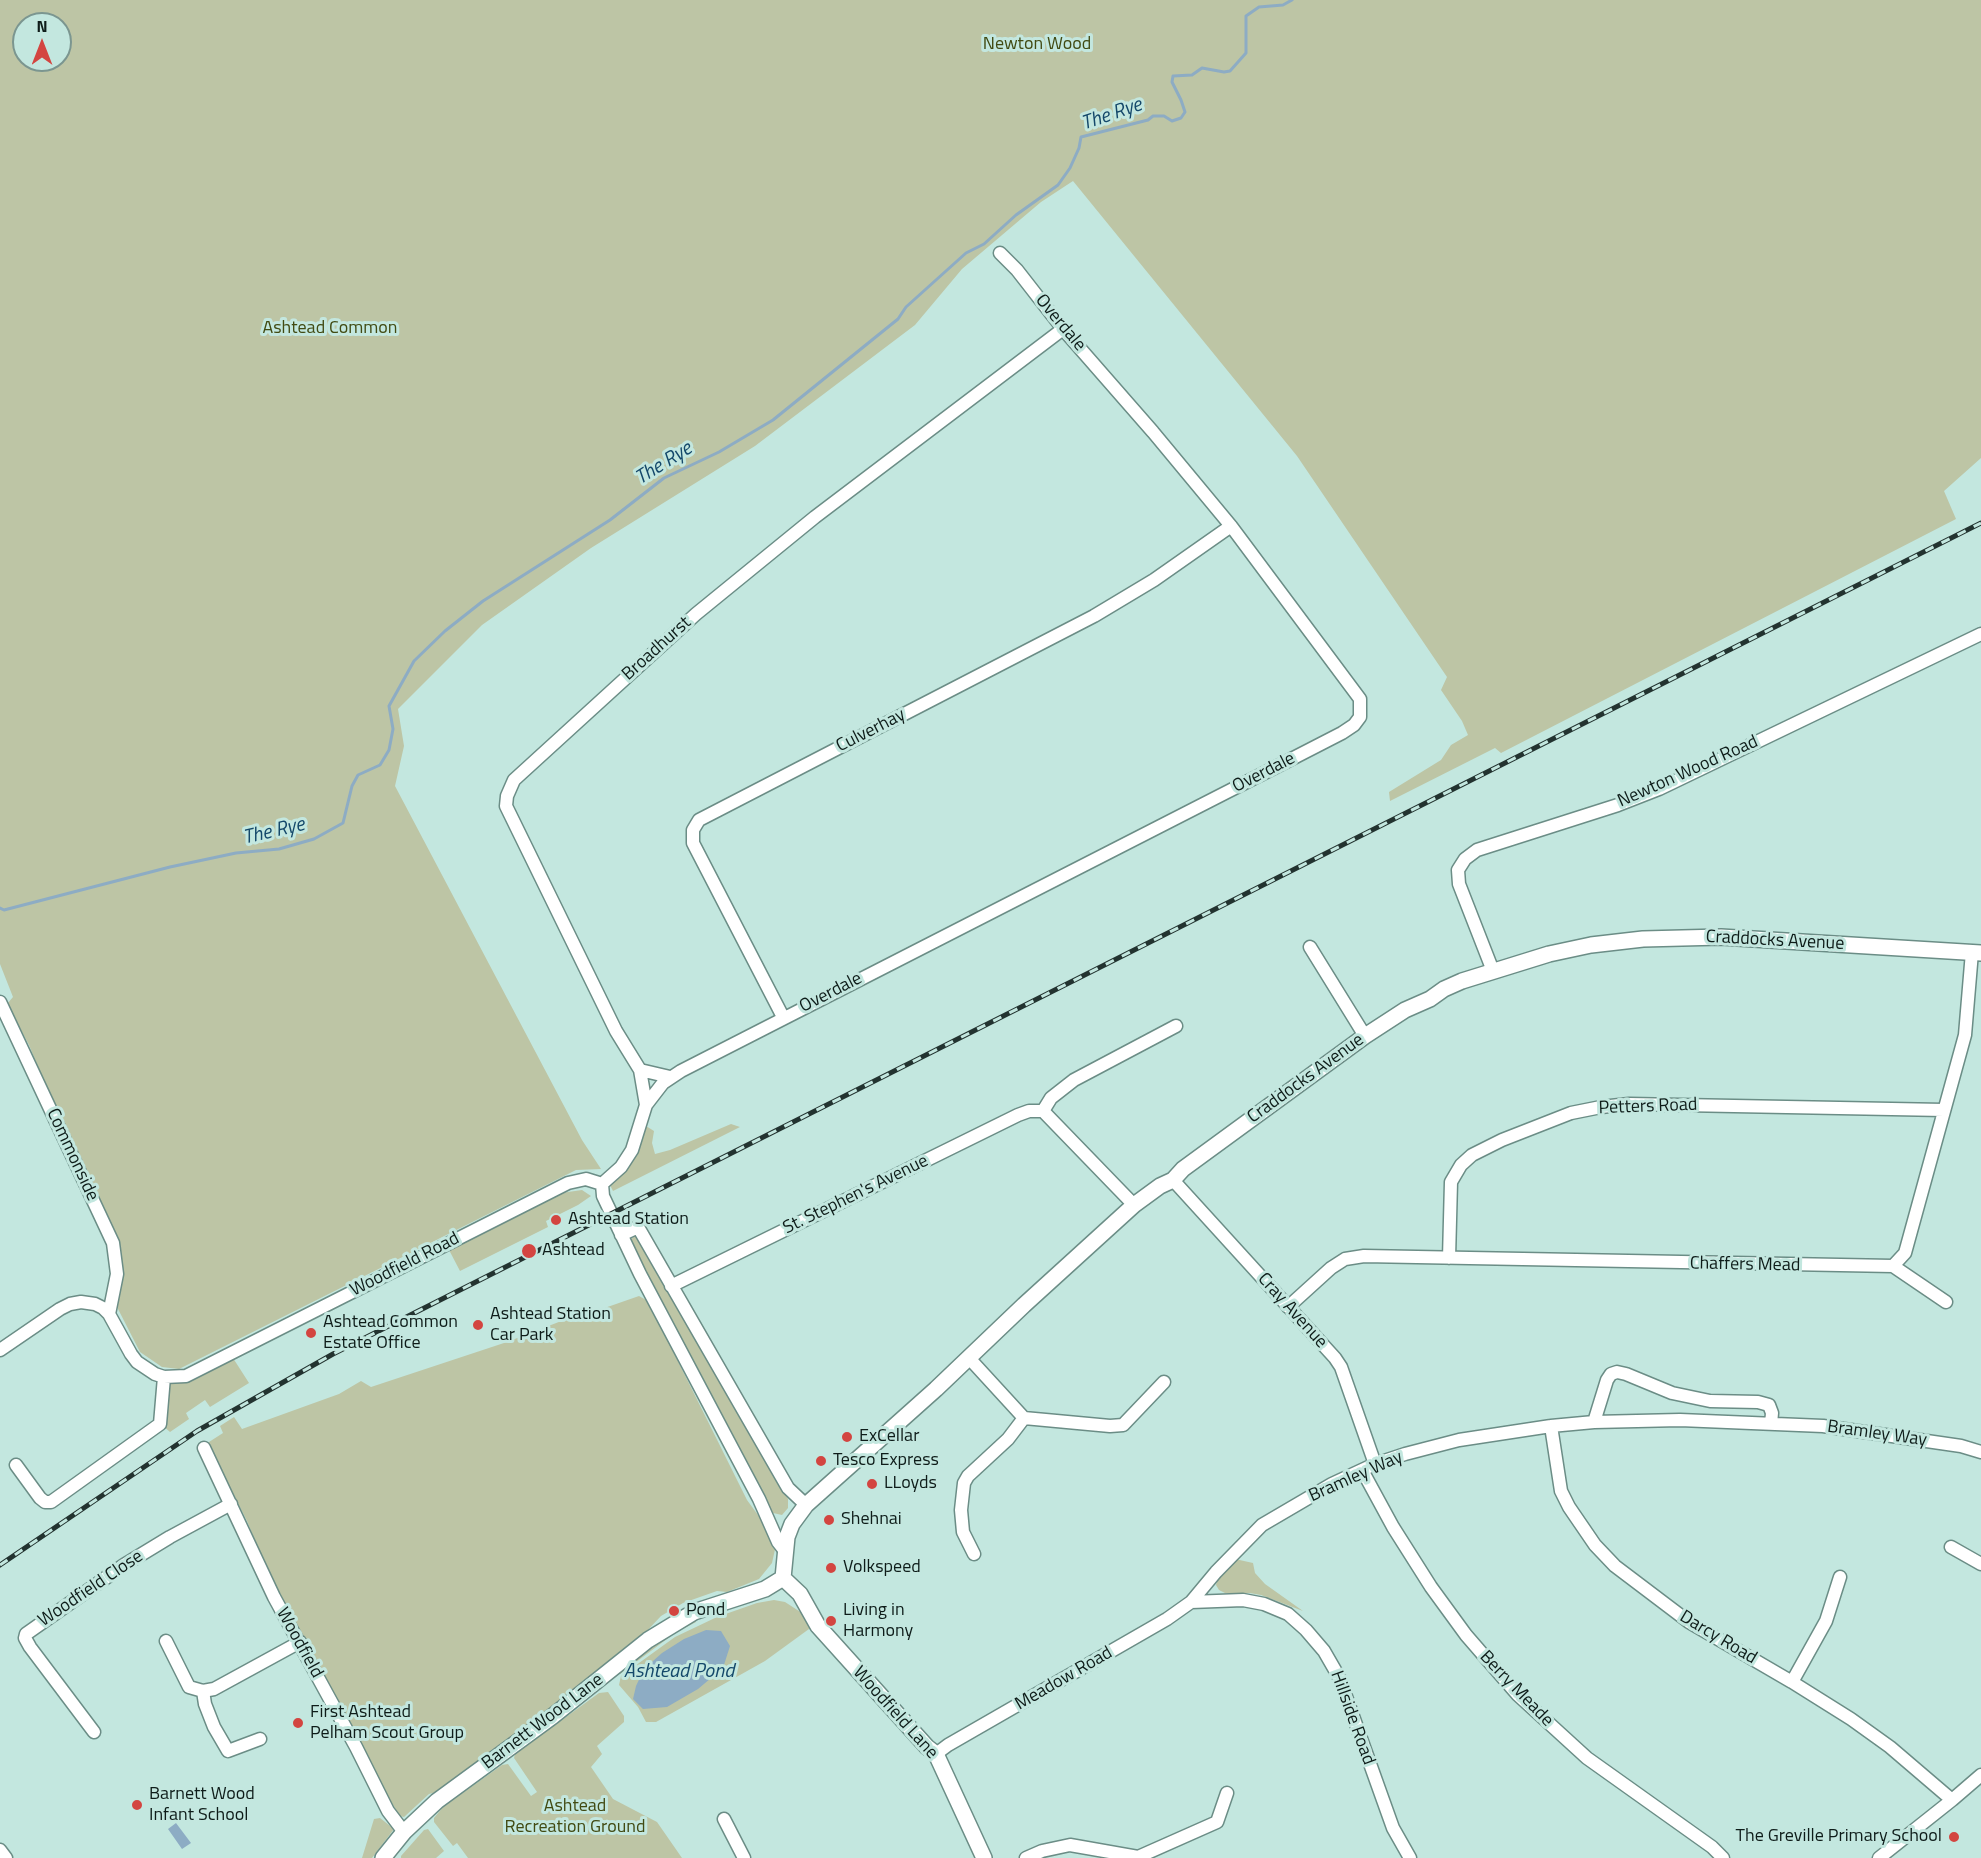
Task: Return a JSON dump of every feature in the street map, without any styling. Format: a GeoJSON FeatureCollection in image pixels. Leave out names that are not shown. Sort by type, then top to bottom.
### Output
{"type":"FeatureCollection","features":[{"type":"Feature","properties":{"kind":"street","name":"Overdale"},"geometry":{"type":"LineString","coordinates":[[646,1105],[670,1077],[783,1017],[1272,769],[1354,725],[1360,717],[1360,699],[1230,526],[1153,432],[1063,329],[1017,270],[1000,253]]}},
{"type":"Feature","properties":{"kind":"street","name":"Broadhurst"},"geometry":{"type":"LineString","coordinates":[[602,1184],[621,1167],[632,1150],[646,1105],[640,1070],[616,1031],[506,806],[507,796],[514,780],[696,614],[815,517],[1063,329]]}},
{"type":"Feature","properties":{"kind":"street","name":"Culverhay"},"geometry":{"type":"LineString","coordinates":[[783,1017],[693,843],[693,830],[699,820],[1094,616],[1154,579],[1230,526]]}},
{"type":"Feature","properties":{"kind":"street","name":"Newton Wood Road"},"geometry":{"type":"LineString","coordinates":[[1493,971],[1459,884],[1458,870],[1465,859],[1477,850],[1618,805],[1659,789],[1981,634]]}},
{"type":"Feature","properties":{"kind":"street","name":"Craddocks Avenue"},"geometry":{"type":"LineString","coordinates":[[785,1551],[792,1524],[806,1505],[1134,1205],[1160,1186],[1173,1180],[1183,1169],[1365,1036],[1405,1010],[1430,999],[1444,989],[1549,954],[1591,945],[1643,939],[1677,937],[1786,941],[1977,952]]}},
{"type":"Feature","properties":{"kind":"street"},"geometry":{"type":"LineString","coordinates":[[1310,947],[1365,1036]]}},
{"type":"Feature","properties":{"kind":"street"},"geometry":{"type":"LineString","coordinates":[[1946,1302],[1893,1266],[1905,1253],[1965,1035],[1977,952]]}},
{"type":"Feature","properties":{"kind":"street","name":"Commonside"},"geometry":{"type":"LineString","coordinates":[[0,1002],[112,1243],[117,1274],[109,1314]]}},
{"type":"Feature","properties":{"kind":"street"},"geometry":{"type":"LineString","coordinates":[[1134,1205],[1043,1111],[1051,1098],[1074,1080],[1176,1026]]}},
{"type":"Feature","properties":{"kind":"street"},"geometry":{"type":"LineString","coordinates":[[640,1070],[670,1077]]}},
{"type":"Feature","properties":{"kind":"street","name":"Petters Road"},"geometry":{"type":"LineString","coordinates":[[1449,1258],[1451,1182],[1461,1165],[1472,1155],[1502,1140],[1571,1113],[1629,1104],[1944,1110]]}},
{"type":"Feature","properties":{"kind":"street","name":"St. Stephen's Avenue"},"geometry":{"type":"LineString","coordinates":[[671,1286],[1018,1115],[1029,1111],[1043,1111]]}},
{"type":"Feature","properties":{"kind":"street","name":"Woodfield Road"},"geometry":{"type":"LineString","coordinates":[[164,1377],[177,1378],[195,1372],[568,1183],[586,1179],[602,1184]]}},
{"type":"Feature","properties":{"kind":"street","name":"Cray Avenue"},"geometry":{"type":"LineString","coordinates":[[1173,1180],[1341,1367],[1375,1464]]}},
{"type":"Feature","properties":{"kind":"street"},"geometry":{"type":"LineString","coordinates":[[602,1184],[603,1196],[621,1236],[766,1514],[778,1542],[785,1551],[783,1578]]}},
{"type":"Feature","properties":{"kind":"street"},"geometry":{"type":"LineString","coordinates":[[621,1236],[638,1227],[788,1488],[806,1505]]}},
{"type":"Feature","properties":{"kind":"street","name":"Chaffers Mead"},"geometry":{"type":"LineString","coordinates":[[1288,1307],[1331,1268],[1345,1259],[1365,1256],[1893,1266]]}},
{"type":"Feature","properties":{"kind":"street"},"geometry":{"type":"LineString","coordinates":[[0,1350],[60,1308],[81,1302],[95,1304],[109,1314],[130,1354],[144,1368],[164,1377],[160,1424],[51,1502],[45,1502],[40,1498],[16,1465]]}},
{"type":"Feature","properties":{"kind":"street"},"geometry":{"type":"LineString","coordinates":[[969,1358],[1024,1418],[1110,1426],[1123,1425],[1164,1382]]}},
{"type":"Feature","properties":{"kind":"street"},"geometry":{"type":"LineString","coordinates":[[1594,1422],[1606,1380],[1611,1374],[1617,1372],[1672,1393],[1710,1401],[1758,1402],[1768,1405],[1772,1413],[1771,1424]]}},
{"type":"Feature","properties":{"kind":"street"},"geometry":{"type":"LineString","coordinates":[[974,1554],[963,1532],[961,1510],[964,1483],[968,1476],[1008,1439],[1024,1418]]}},
{"type":"Feature","properties":{"kind":"street","name":"Bramley Way"},"geometry":{"type":"LineString","coordinates":[[1191,1602],[1216,1572],[1262,1525],[1314,1494],[1375,1464],[1459,1440],[1594,1422],[1680,1420],[1823,1426],[1961,1446],[1981,1452]]}},
{"type":"Feature","properties":{"kind":"street","name":"Darcy Road"},"geometry":{"type":"LineString","coordinates":[[1551,1426],[1561,1491],[1585,1532],[1615,1566],[1689,1622],[1851,1719],[1890,1747],[1952,1800]]}},
{"type":"Feature","properties":{"kind":"street","name":"Woodfield"},"geometry":{"type":"LineString","coordinates":[[204,1448],[274,1597],[388,1811],[404,1832]]}},
{"type":"Feature","properties":{"kind":"street","name":"Berry Meade"},"geometry":{"type":"LineString","coordinates":[[1362,1470],[1393,1527],[1431,1587],[1466,1635],[1518,1695],[1587,1758],[1712,1847],[1723,1858]]}},
{"type":"Feature","properties":{"kind":"street","name":"Woodfield Close"},"geometry":{"type":"LineString","coordinates":[[94,1732],[30,1647],[26,1634],[124,1565],[231,1504]]}},
{"type":"Feature","properties":{"kind":"street"},"geometry":{"type":"LineString","coordinates":[[766,1514],[792,1524]]}},
{"type":"Feature","properties":{"kind":"street"},"geometry":{"type":"LineString","coordinates":[[1951,1548],[1981,1564]]}},
{"type":"Feature","properties":{"kind":"street"},"geometry":{"type":"LineString","coordinates":[[1792,1682],[1826,1621],[1840,1577]]}},
{"type":"Feature","properties":{"kind":"street","name":"Woodfield Lane"},"geometry":{"type":"LineString","coordinates":[[783,1578],[800,1594],[818,1626],[915,1734],[936,1754],[984,1858]]}},
{"type":"Feature","properties":{"kind":"street","name":"Barnett Wood Lane"},"geometry":{"type":"LineString","coordinates":[[383,1858],[404,1832],[437,1801],[550,1719],[656,1635],[694,1612],[765,1589],[783,1578]]}},
{"type":"Feature","properties":{"kind":"street","name":"Hillside Road"},"geometry":{"type":"LineString","coordinates":[[1191,1602],[1243,1600],[1264,1604],[1288,1614],[1324,1651],[1340,1677],[1388,1816],[1410,1858]]}},
{"type":"Feature","properties":{"kind":"street","name":"Meadow Road"},"geometry":{"type":"LineString","coordinates":[[936,1754],[1167,1619],[1191,1602]]}},
{"type":"Feature","properties":{"kind":"street"},"geometry":{"type":"LineString","coordinates":[[166,1641],[189,1687],[203,1691],[214,1689],[300,1642]]}},
{"type":"Feature","properties":{"kind":"street"},"geometry":{"type":"LineString","coordinates":[[203,1691],[205,1704],[214,1727],[228,1751],[261,1739]]}},
{"type":"Feature","properties":{"kind":"street"},"geometry":{"type":"LineString","coordinates":[[1879,1858],[1981,1774]]}},
{"type":"Feature","properties":{"kind":"street"},"geometry":{"type":"LineString","coordinates":[[1026,1858],[1042,1851],[1070,1845],[1138,1857],[1217,1822],[1227,1793]]}},
{"type":"Feature","properties":{"kind":"street"},"geometry":{"type":"LineString","coordinates":[[724,1819],[744,1858]]}},
{"type":"Feature","properties":{"kind":"street"},"geometry":{"type":"LineString","coordinates":[[0,1850],[6,1858]]}},
{"type":"Feature","properties":{"kind":"green space","name":"Ashtead Common"},"geometry":{"type":"Polygon","coordinates":[[[0,0],[1981,0],[1981,458],[1944,491],[1956,519],[1501,753],[1495,748],[1390,801],[1389,792],[1441,760],[1451,745],[1468,735],[1462,721],[1441,690],[1447,677],[1297,456],[1073,181],[1041,202],[962,269],[915,325],[755,446],[591,548],[482,625],[398,709],[404,746],[395,786],[582,1140],[601,1169],[576,1170],[179,1369],[162,1367],[140,1352],[118,1309],[121,1268],[29,1045],[7,1004],[13,997],[0,964],[0,0]]]}},
{"type":"Feature","properties":{"kind":"green space"},"geometry":{"type":"Polygon","coordinates":[[[731,1124],[740,1127],[613,1191],[609,1183],[618,1178],[633,1159],[646,1126],[654,1131],[652,1143],[655,1154],[731,1124]]]}},
{"type":"Feature","properties":{"kind":"green space"},"geometry":{"type":"Polygon","coordinates":[[[582,1190],[591,1196],[546,1221],[548,1227],[460,1271],[448,1248],[561,1193],[582,1190]]]}},
{"type":"Feature","properties":{"kind":"green space"},"geometry":{"type":"Polygon","coordinates":[[[635,1236],[639,1238],[788,1499],[788,1508],[782,1515],[773,1513],[764,1499],[630,1243],[635,1236]]]}},
{"type":"Feature","properties":{"kind":"green space"},"geometry":{"type":"Polygon","coordinates":[[[639,1296],[648,1301],[747,1500],[769,1530],[776,1545],[772,1563],[759,1579],[727,1592],[717,1591],[683,1603],[661,1616],[644,1634],[547,1712],[440,1791],[429,1794],[404,1817],[400,1816],[384,1791],[354,1729],[271,1580],[247,1521],[208,1444],[223,1433],[220,1426],[234,1417],[242,1429],[339,1394],[361,1381],[371,1387],[507,1342],[595,1308],[596,1311],[639,1296]]]}},
{"type":"Feature","properties":{"kind":"green space"},"geometry":{"type":"Polygon","coordinates":[[[233,1358],[249,1383],[210,1407],[205,1400],[186,1413],[189,1419],[170,1432],[162,1425],[167,1386],[175,1380],[233,1358]]]}},
{"type":"Feature","properties":{"kind":"green space"},"geometry":{"type":"Polygon","coordinates":[[[1235,1559],[1253,1563],[1255,1573],[1265,1584],[1303,1611],[1261,1595],[1225,1593],[1219,1590],[1216,1585],[1218,1577],[1235,1559]]]}},
{"type":"Feature","properties":{"kind":"green space"},"geometry":{"type":"Polygon","coordinates":[[[774,1600],[785,1602],[802,1613],[810,1623],[809,1629],[765,1661],[656,1722],[646,1722],[638,1707],[619,1685],[621,1676],[675,1637],[717,1617],[757,1603],[774,1600]]]}},
{"type":"Feature","properties":{"kind":"green space"},"geometry":{"type":"Polygon","coordinates":[[[695,1619],[696,1622],[675,1633],[620,1674],[618,1672],[645,1650],[695,1619]]]}},
{"type":"Feature","properties":{"kind":"green space","name":"Ashtead Recreation Ground"},"geometry":{"type":"Polygon","coordinates":[[[608,1692],[624,1716],[624,1722],[597,1746],[602,1754],[591,1767],[613,1799],[657,1822],[682,1858],[468,1858],[457,1843],[453,1846],[434,1822],[434,1818],[443,1807],[502,1765],[508,1764],[531,1796],[537,1792],[514,1758],[515,1754],[599,1693],[608,1692]]]}},
{"type":"Feature","properties":{"kind":"green space"},"geometry":{"type":"Polygon","coordinates":[[[380,1818],[394,1829],[372,1858],[362,1858],[374,1819],[380,1818]]]}},
{"type":"Feature","properties":{"kind":"green space"},"geometry":{"type":"Polygon","coordinates":[[[428,1829],[444,1851],[436,1858],[401,1858],[424,1830],[428,1829]]]}},
{"type":"Feature","properties":{"kind":"water","name":"Ashtead Pond"},"geometry":{"type":"Polygon","coordinates":[[[706,1630],[721,1631],[730,1646],[723,1668],[698,1689],[667,1707],[643,1709],[633,1699],[644,1669],[662,1653],[684,1639],[706,1630]]]}},
{"type":"Feature","properties":{"kind":"water"},"geometry":{"type":"Polygon","coordinates":[[[176,1823],[191,1843],[182,1849],[168,1829],[176,1823]]]}},
{"type":"Feature","properties":{"kind":"waterway","name":"The Rye"},"geometry":{"type":"LineString","coordinates":[[0,908],[4,910],[170,867],[236,853],[279,849],[314,839],[343,823],[352,786],[358,775],[380,765],[389,750],[393,729],[389,706],[414,661],[445,631],[483,601],[610,520],[664,478],[719,452],[773,420],[898,319],[906,307],[966,253],[984,244],[1016,215],[1058,185],[1070,168],[1081,137],[1148,120],[1153,116],[1164,116],[1172,121],[1181,118],[1185,112],[1172,82],[1173,76],[1192,75],[1202,68],[1230,71],[1246,53],[1246,16],[1259,7],[1283,5],[1292,0]]}},
{"type":"Feature","properties":{"kind":"railway"},"geometry":{"type":"LineString","coordinates":[[0,1565],[197,1431],[333,1354],[1981,523]]}},
{"type":"Feature","properties":{"kind":"place","name":"Ashtead Station"},"geometry":{"type":"Point","coordinates":[556,1220]}},
{"type":"Feature","properties":{"kind":"place","name":"Ashtead"},"geometry":{"type":"Point","coordinates":[529,1251]}},
{"type":"Feature","properties":{"kind":"place","name":"Ashtead Station Car Park"},"geometry":{"type":"Point","coordinates":[478,1325]}},
{"type":"Feature","properties":{"kind":"place","name":"Ashtead Common Estate Office"},"geometry":{"type":"Point","coordinates":[311,1333]}},
{"type":"Feature","properties":{"kind":"place","name":"ExCellar"},"geometry":{"type":"Point","coordinates":[847,1437]}},
{"type":"Feature","properties":{"kind":"place","name":"Tesco Express"},"geometry":{"type":"Point","coordinates":[821,1461]}},
{"type":"Feature","properties":{"kind":"place","name":"LLoyds"},"geometry":{"type":"Point","coordinates":[872,1484]}},
{"type":"Feature","properties":{"kind":"place","name":"Shehnai"},"geometry":{"type":"Point","coordinates":[829,1520]}},
{"type":"Feature","properties":{"kind":"place","name":"Volkspeed"},"geometry":{"type":"Point","coordinates":[831,1568]}},
{"type":"Feature","properties":{"kind":"place","name":"Pond"},"geometry":{"type":"Point","coordinates":[674,1611]}},
{"type":"Feature","properties":{"kind":"place","name":"Living in Harmony"},"geometry":{"type":"Point","coordinates":[831,1621]}},
{"type":"Feature","properties":{"kind":"place","name":"First Ashtead Pelham Scout Group"},"geometry":{"type":"Point","coordinates":[298,1723]}},
{"type":"Feature","properties":{"kind":"place","name":"Barnett Wood Infant School"},"geometry":{"type":"Point","coordinates":[137,1805]}},
{"type":"Feature","properties":{"kind":"place","name":"The Greville Primary School"},"geometry":{"type":"Point","coordinates":[1954,1837]}},
{"type":"Feature","properties":{"kind":"park label","name":"Newton Wood"},"geometry":{"type":"Point","coordinates":[1037,45]}}]}
